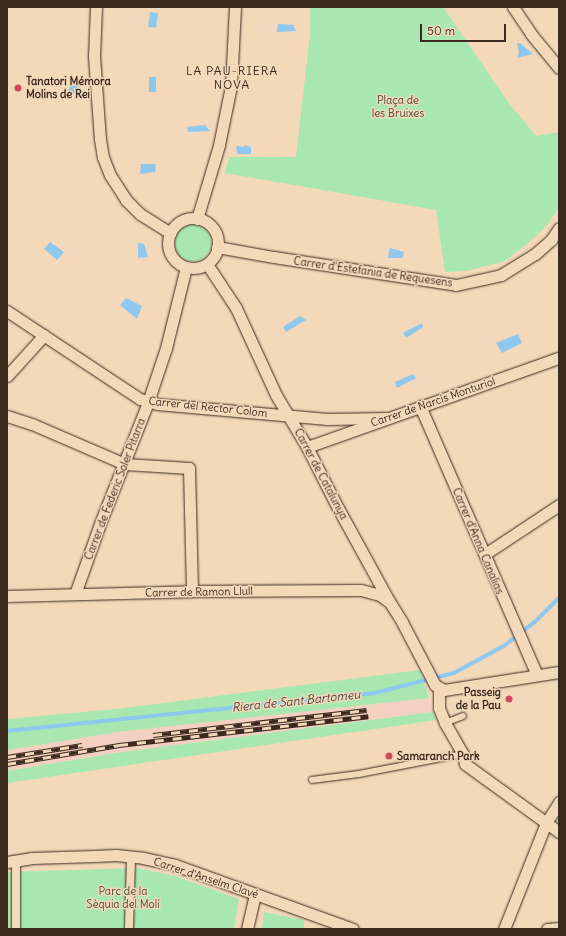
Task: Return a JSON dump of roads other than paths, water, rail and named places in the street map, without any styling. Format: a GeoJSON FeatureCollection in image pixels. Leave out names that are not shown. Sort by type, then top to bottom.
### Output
{"type":"FeatureCollection","features":[{"type":"Feature","properties":{"kind":"street"},"geometry":{"type":"LineString","coordinates":[[96,7],[94,56],[100,139],[103,157],[110,175],[126,200],[140,214],[170,233]]}},
{"type":"Feature","properties":{"kind":"street"},"geometry":{"type":"LineString","coordinates":[[197,219],[219,145],[231,86],[235,7]]}},
{"type":"Feature","properties":{"kind":"street"},"geometry":{"type":"LineString","coordinates":[[513,7],[531,34],[559,68]]}},
{"type":"Feature","properties":{"kind":"street"},"geometry":{"type":"LineString","coordinates":[[197,219],[210,226],[217,239],[217,247],[215,253],[207,264],[196,268],[186,267],[179,264],[170,253],[168,245],[170,233],[181,221],[197,219]]}},
{"type":"Feature","properties":{"kind":"street","name":"Carrer d'Estefania de Requesens"},"geometry":{"type":"LineString","coordinates":[[217,247],[274,258],[456,285],[501,275],[553,241],[559,228]]}},
{"type":"Feature","properties":{"kind":"street","name":"Carrer de Catalunya"},"geometry":{"type":"LineString","coordinates":[[207,264],[236,308],[276,395],[307,447],[389,601],[437,687]]}},
{"type":"Feature","properties":{"kind":"street","name":"Carrer de Federic Soler Pitarra"},"geometry":{"type":"LineString","coordinates":[[75,594],[101,521],[148,402],[170,335],[186,267]]}},
{"type":"Feature","properties":{"kind":"street","name":"Carrer del Rector Colom"},"geometry":{"type":"LineString","coordinates":[[7,311],[140,400],[327,419],[387,418]]}},
{"type":"Feature","properties":{"kind":"street"},"geometry":{"type":"LineString","coordinates":[[7,376],[44,335]]}},
{"type":"Feature","properties":{"kind":"street","name":"Carrer de Narcís Monturiol"},"geometry":{"type":"LineString","coordinates":[[307,447],[559,358]]}},
{"type":"Feature","properties":{"kind":"street","name":"Carrer d'Anna Canalias"},"geometry":{"type":"LineString","coordinates":[[420,406],[485,554],[514,626],[537,675]]}},
{"type":"Feature","properties":{"kind":"street"},"geometry":{"type":"LineString","coordinates":[[7,416],[32,424],[124,464],[189,468],[192,591]]}},
{"type":"Feature","properties":{"kind":"street"},"geometry":{"type":"LineString","coordinates":[[485,554],[559,505]]}},
{"type":"Feature","properties":{"kind":"street","name":"Carrer de Ramon Llull"},"geometry":{"type":"LineString","coordinates":[[7,596],[192,591],[361,590],[380,595],[389,601]]}},
{"type":"Feature","properties":{"kind":"street"},"geometry":{"type":"LineString","coordinates":[[559,672],[444,690],[437,687],[439,708],[445,724],[463,754],[465,764],[559,832]]}},
{"type":"Feature","properties":{"kind":"street"},"geometry":{"type":"LineString","coordinates":[[504,929],[546,823],[559,802]]}},
{"type":"Feature","properties":{"kind":"street","name":"Carrer d'Anselm Clavé"},"geometry":{"type":"LineString","coordinates":[[12,861],[95,856],[131,856],[175,865],[353,929]]}},
{"type":"Feature","properties":{"kind":"street"},"geometry":{"type":"LineString","coordinates":[[129,929],[131,856]]}},
{"type":"Feature","properties":{"kind":"street"},"geometry":{"type":"LineString","coordinates":[[12,861],[16,929]]}},
{"type":"Feature","properties":{"kind":"street"},"geometry":{"type":"LineString","coordinates":[[247,929],[255,894]]}},
{"type":"Feature","properties":{"kind":"street"},"geometry":{"type":"LineString","coordinates":[[318,929],[319,917]]}},
{"type":"Feature","properties":{"kind":"street"},"geometry":{"type":"LineString","coordinates":[[547,929],[559,928]]}},
{"type":"Feature","properties":{"kind":"lane"},"geometry":{"type":"LineString","coordinates":[[445,724],[463,716]]}},
{"type":"Feature","properties":{"kind":"lane"},"geometry":{"type":"LineString","coordinates":[[312,780],[359,774],[463,754]]}},
{"type":"Feature","properties":{"kind":"water"},"geometry":{"type":"Polygon","coordinates":[[[150,12],[158,13],[156,28],[148,27],[150,12]]]}},
{"type":"Feature","properties":{"kind":"water"},"geometry":{"type":"Polygon","coordinates":[[[278,24],[293,25],[296,31],[277,32],[278,24]]]}},
{"type":"Feature","properties":{"kind":"water"},"geometry":{"type":"Polygon","coordinates":[[[517,43],[520,43],[533,54],[517,58],[519,52],[517,43]]]}},
{"type":"Feature","properties":{"kind":"water"},"geometry":{"type":"Polygon","coordinates":[[[149,77],[156,77],[156,92],[149,92],[149,77]]]}},
{"type":"Feature","properties":{"kind":"water"},"geometry":{"type":"Polygon","coordinates":[[[79,80],[79,93],[67,95],[71,82],[79,80]]]}},
{"type":"Feature","properties":{"kind":"water"},"geometry":{"type":"Polygon","coordinates":[[[205,125],[210,131],[188,132],[187,127],[205,125]]]}},
{"type":"Feature","properties":{"kind":"water"},"geometry":{"type":"Polygon","coordinates":[[[245,145],[251,147],[251,154],[237,154],[236,146],[244,147],[245,145]]]}},
{"type":"Feature","properties":{"kind":"water"},"geometry":{"type":"Polygon","coordinates":[[[141,164],[156,164],[155,172],[140,174],[141,164]]]}},
{"type":"Feature","properties":{"kind":"water"},"geometry":{"type":"Polygon","coordinates":[[[50,242],[64,252],[57,260],[44,249],[50,242]]]}},
{"type":"Feature","properties":{"kind":"water"},"geometry":{"type":"Polygon","coordinates":[[[138,243],[144,244],[148,257],[138,258],[138,243]]]}},
{"type":"Feature","properties":{"kind":"water"},"geometry":{"type":"Polygon","coordinates":[[[390,248],[404,252],[403,258],[388,258],[390,248]]]}},
{"type":"Feature","properties":{"kind":"water"},"geometry":{"type":"Polygon","coordinates":[[[126,298],[142,306],[137,319],[120,305],[126,298]]]}},
{"type":"Feature","properties":{"kind":"water"},"geometry":{"type":"Polygon","coordinates":[[[300,316],[306,320],[286,332],[283,327],[300,316]]]}},
{"type":"Feature","properties":{"kind":"water"},"geometry":{"type":"Polygon","coordinates":[[[422,323],[423,327],[406,338],[403,333],[422,323]]]}},
{"type":"Feature","properties":{"kind":"water"},"geometry":{"type":"Polygon","coordinates":[[[518,334],[522,343],[502,353],[496,343],[518,334]]]}},
{"type":"Feature","properties":{"kind":"water"},"geometry":{"type":"Polygon","coordinates":[[[413,374],[416,378],[397,388],[395,382],[413,374]]]}},
{"type":"Feature","properties":{"kind":"waterway","name":"Riera de Sant Bartomeu"},"geometry":{"type":"LineString","coordinates":[[7,731],[375,693],[454,673],[504,646],[535,622],[559,598]]}},
{"type":"Feature","properties":{"kind":"railway"},"geometry":{"type":"LineString","coordinates":[[153,735],[367,710]]}},
{"type":"Feature","properties":{"kind":"railway"},"geometry":{"type":"LineString","coordinates":[[7,764],[119,745],[368,716]]}},
{"type":"Feature","properties":{"kind":"railway"},"geometry":{"type":"LineString","coordinates":[[7,757],[82,745]]}},
{"type":"Feature","properties":{"kind":"place","name":"Tanatori Mémora Molins de Rei"},"geometry":{"type":"Point","coordinates":[18,88]}},
{"type":"Feature","properties":{"kind":"place","name":"Passeig de la Pau"},"geometry":{"type":"Point","coordinates":[509,699]}},
{"type":"Feature","properties":{"kind":"place","name":"Samaranch Park"},"geometry":{"type":"Point","coordinates":[389,756]}},
{"type":"Feature","properties":{"kind":"district","name":"LA PAU-RIERA NOVA"},"geometry":{"type":"Point","coordinates":[232,78]}},
{"type":"Feature","properties":{"kind":"park label","name":"Plaça de les Bruixes"},"geometry":{"type":"Point","coordinates":[398,107]}},
{"type":"Feature","properties":{"kind":"park label","name":"Parc de la Sèquia del Molí"},"geometry":{"type":"Point","coordinates":[123,898]}}]}
